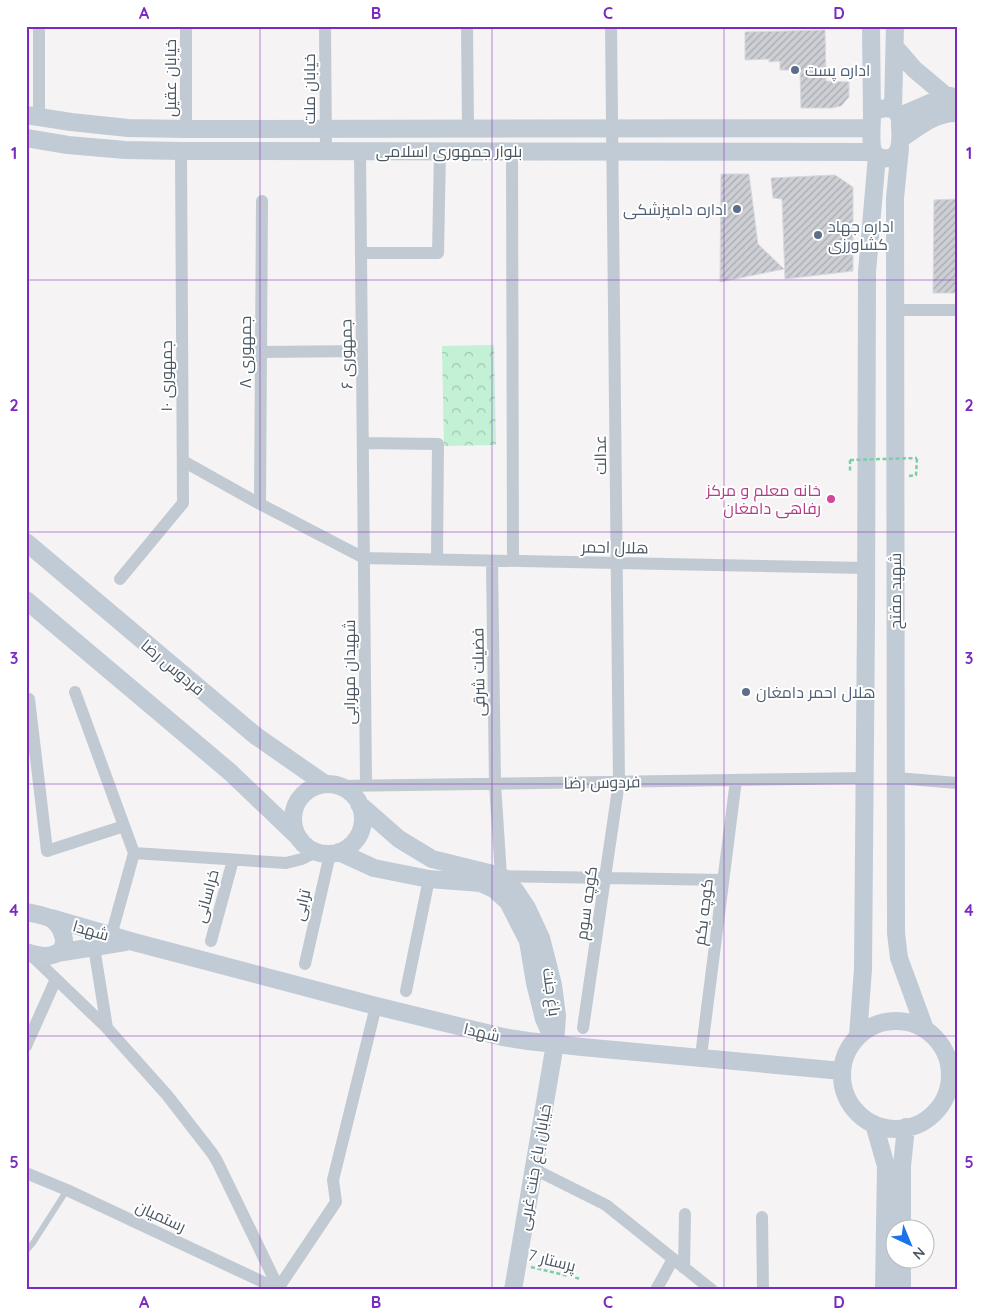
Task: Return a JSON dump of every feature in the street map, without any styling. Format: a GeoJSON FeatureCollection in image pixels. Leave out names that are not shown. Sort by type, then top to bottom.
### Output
{"type":"FeatureCollection","features":[{"type":"Feature","properties":{"kind":"street"},"geometry":{"type":"LineString","coordinates":[[31,138],[39,26]]}},
{"type":"Feature","properties":{"kind":"street","name":"خیابان عقیل"},"geometry":{"type":"LineString","coordinates":[[186,26],[186,129]]}},
{"type":"Feature","properties":{"kind":"street","name":"خیابان ملت"},"geometry":{"type":"LineString","coordinates":[[325,26],[326,151]]}},
{"type":"Feature","properties":{"kind":"street"},"geometry":{"type":"LineString","coordinates":[[467,26],[468,128]]}},
{"type":"Feature","properties":{"kind":"street","name":"عدالت"},"geometry":{"type":"LineString","coordinates":[[611,26],[619,782]]}},
{"type":"Feature","properties":{"kind":"street"},"geometry":{"type":"LineString","coordinates":[[871,26],[872,121]]}},
{"type":"Feature","properties":{"kind":"street"},"geometry":{"type":"LineString","coordinates":[[896,26],[896,112]]}},
{"type":"Feature","properties":{"kind":"street"},"geometry":{"type":"LineString","coordinates":[[895,47],[914,69],[951,96],[942,100],[942,109],[951,113]]}},
{"type":"Feature","properties":{"kind":"street","name":"بلوار جمهوری اسلامی"},"geometry":{"type":"LineString","coordinates":[[33,117],[128,128],[613,128],[872,121],[878,110],[886,108],[896,112],[951,96]]}},
{"type":"Feature","properties":{"kind":"street","name":"شهید مفتح"},"geometry":{"type":"LineString","coordinates":[[896,112],[901,144],[895,198],[897,946],[904,972],[925,1029]]}},
{"type":"Feature","properties":{"kind":"street"},"geometry":{"type":"LineString","coordinates":[[901,144],[936,116],[951,113]]}},
{"type":"Feature","properties":{"kind":"street","name":"شهید مفتح"},"geometry":{"type":"LineString","coordinates":[[858,1036],[863,969],[867,272],[875,154],[872,121]]}},
{"type":"Feature","properties":{"kind":"street","name":"بلوار جمهوری اسلامی"},"geometry":{"type":"LineString","coordinates":[[31,138],[68,145],[181,151],[613,151],[875,154],[883,158],[893,156],[901,144]]}},
{"type":"Feature","properties":{"kind":"street","name":"جمهوری ۱۰"},"geometry":{"type":"LineString","coordinates":[[120,579],[183,503],[181,151]]}},
{"type":"Feature","properties":{"kind":"street","name":"جمهوری ۶"},"geometry":{"type":"LineString","coordinates":[[360,151],[364,558]]}},
{"type":"Feature","properties":{"kind":"street"},"geometry":{"type":"LineString","coordinates":[[361,254],[438,253],[440,151]]}},
{"type":"Feature","properties":{"kind":"street"},"geometry":{"type":"LineString","coordinates":[[512,151],[513,561]]}},
{"type":"Feature","properties":{"kind":"street","name":"جمهوری ۸"},"geometry":{"type":"LineString","coordinates":[[260,504],[262,201]]}},
{"type":"Feature","properties":{"kind":"street"},"geometry":{"type":"LineString","coordinates":[[895,310],[957,310]]}},
{"type":"Feature","properties":{"kind":"street"},"geometry":{"type":"LineString","coordinates":[[261,352],[362,352]]}},
{"type":"Feature","properties":{"kind":"street"},"geometry":{"type":"LineString","coordinates":[[363,443],[438,444],[437,560]]}},
{"type":"Feature","properties":{"kind":"street"},"geometry":{"type":"LineString","coordinates":[[183,461],[260,504],[364,558]]}},
{"type":"Feature","properties":{"kind":"street","name":"فردوس رضا"},"geometry":{"type":"LineString","coordinates":[[26,542],[256,736],[332,785],[865,778]]}},
{"type":"Feature","properties":{"kind":"street","name":"هلال احمر"},"geometry":{"type":"LineString","coordinates":[[364,558],[866,568]]}},
{"type":"Feature","properties":{"kind":"street","name":"شهیدان مهرابی"},"geometry":{"type":"LineString","coordinates":[[364,558],[366,786]]}},
{"type":"Feature","properties":{"kind":"street","name":"فضیلت شرقی"},"geometry":{"type":"LineString","coordinates":[[492,561],[495,784],[501,876]]}},
{"type":"Feature","properties":{"kind":"street"},"geometry":{"type":"LineString","coordinates":[[26,600],[230,772],[296,834],[304,845],[328,853]]}},
{"type":"Feature","properties":{"kind":"street"},"geometry":{"type":"LineString","coordinates":[[75,692],[134,854],[111,936]]}},
{"type":"Feature","properties":{"kind":"street"},"geometry":{"type":"LineString","coordinates":[[29,699],[47,851],[124,826]]}},
{"type":"Feature","properties":{"kind":"street"},"geometry":{"type":"LineString","coordinates":[[897,778],[957,783]]}},
{"type":"Feature","properties":{"kind":"street","name":"کوچه یکم"},"geometry":{"type":"LineString","coordinates":[[702,1048],[736,780]]}},
{"type":"Feature","properties":{"kind":"street","name":"کوچه سوم"},"geometry":{"type":"LineString","coordinates":[[584,1028],[619,782]]}},
{"type":"Feature","properties":{"kind":"street"},"geometry":{"type":"LineString","coordinates":[[296,834],[293,821],[294,808],[301,796],[312,788],[332,785],[351,793],[359,804],[399,839],[432,859],[501,876],[723,880]]}},
{"type":"Feature","properties":{"kind":"street"},"geometry":{"type":"LineString","coordinates":[[134,854],[286,863],[349,847],[357,838],[362,827],[362,815],[359,804]]}},
{"type":"Feature","properties":{"kind":"street","name":"باغ جنت"},"geometry":{"type":"LineString","coordinates":[[328,853],[374,868],[429,879],[481,883],[494,889],[508,902],[528,941],[535,983],[544,1019],[555,1044]]}},
{"type":"Feature","properties":{"kind":"street","name":"ترابی"},"geometry":{"type":"LineString","coordinates":[[305,964],[328,853]]}},
{"type":"Feature","properties":{"kind":"street","name":"خراسانی"},"geometry":{"type":"LineString","coordinates":[[211,941],[233,860]]}},
{"type":"Feature","properties":{"kind":"street","name":"باغ جنت"},"geometry":{"type":"LineString","coordinates":[[501,876],[515,890],[527,908],[541,938],[553,985],[557,1016],[555,1044]]}},
{"type":"Feature","properties":{"kind":"street"},"geometry":{"type":"LineString","coordinates":[[406,991],[429,879]]}},
{"type":"Feature","properties":{"kind":"street","name":"شهدا"},"geometry":{"type":"LineString","coordinates":[[26,912],[376,1006],[503,1037],[555,1044],[842,1071]]}},
{"type":"Feature","properties":{"kind":"street"},"geometry":{"type":"LineString","coordinates":[[51,918],[59,926],[64,936],[63,946],[57,953]]}},
{"type":"Feature","properties":{"kind":"street","name":"شهدا"},"geometry":{"type":"LineString","coordinates":[[28,953],[39,955],[57,953],[130,941]]}},
{"type":"Feature","properties":{"kind":"street"},"geometry":{"type":"LineString","coordinates":[[94,947],[107,1028]]}},
{"type":"Feature","properties":{"kind":"street"},"geometry":{"type":"LineString","coordinates":[[28,953],[107,1028],[167,1095],[212,1153],[279,1289]]}},
{"type":"Feature","properties":{"kind":"street"},"geometry":{"type":"LineString","coordinates":[[26,1046],[56,979]]}},
{"type":"Feature","properties":{"kind":"street"},"geometry":{"type":"LineString","coordinates":[[279,1289],[336,1202],[333,1180],[376,1006]]}},
{"type":"Feature","properties":{"kind":"street"},"geometry":{"type":"LineString","coordinates":[[898,1021],[912,1023],[925,1029],[936,1038],[953,1065],[949,1084],[951,1093],[932,1115],[920,1123],[906,1128],[890,1128],[874,1124],[853,1108],[846,1097],[842,1071],[850,1047],[858,1036],[883,1022],[898,1021]]}},
{"type":"Feature","properties":{"kind":"street","name":"خیابان باغ جنت غربی"},"geometry":{"type":"LineString","coordinates":[[514,1290],[555,1044]]}},
{"type":"Feature","properties":{"kind":"street"},"geometry":{"type":"LineString","coordinates":[[874,1124],[886,1166],[894,1182],[900,1218]]}},
{"type":"Feature","properties":{"kind":"street"},"geometry":{"type":"LineString","coordinates":[[884,1290],[894,1182],[902,1166],[906,1128]]}},
{"type":"Feature","properties":{"kind":"street"},"geometry":{"type":"LineString","coordinates":[[534,1169],[606,1205],[711,1289]]}},
{"type":"Feature","properties":{"kind":"street","name":"رستمیان"},"geometry":{"type":"LineString","coordinates":[[26,1173],[67,1190],[279,1289]]}},
{"type":"Feature","properties":{"kind":"street"},"geometry":{"type":"LineString","coordinates":[[684,1268],[685,1214]]}},
{"type":"Feature","properties":{"kind":"street"},"geometry":{"type":"LineString","coordinates":[[762,1217],[762,1290]]}},
{"type":"Feature","properties":{"kind":"street"},"geometry":{"type":"LineString","coordinates":[[656,1290],[673,1259]]}},
{"type":"Feature","properties":{"kind":"street"},"geometry":{"type":"LineString","coordinates":[[902,1268],[902,1290]]}},
{"type":"Feature","properties":{"kind":"lane"},"geometry":{"type":"LineString","coordinates":[[26,1251],[67,1190]]}},
{"type":"Feature","properties":{"kind":"path"},"geometry":{"type":"LineString","coordinates":[[850,478],[850,460],[917,458],[916,475]]}},
{"type":"Feature","properties":{"kind":"path","name":"پرستار 7"},"geometry":{"type":"LineString","coordinates":[[517,1263],[581,1280]]}},
{"type":"Feature","properties":{"kind":"green space"},"geometry":{"type":"Polygon","coordinates":[[[494,345],[496,445],[444,446],[442,346],[494,345]]]}},
{"type":"Feature","properties":{"kind":"building"},"geometry":{"type":"Polygon","coordinates":[[[825,30],[826,81],[849,82],[849,97],[841,106],[832,108],[801,108],[800,70],[780,70],[780,61],[769,62],[769,59],[745,60],[745,32],[825,30]]]}},
{"type":"Feature","properties":{"kind":"building","name":"اداره دامپزشکی"},"geometry":{"type":"Polygon","coordinates":[[[721,174],[749,174],[758,244],[784,269],[720,282],[721,174]]]}},
{"type":"Feature","properties":{"kind":"building","name":"اداره جهاد کشاورزی"},"geometry":{"type":"Polygon","coordinates":[[[835,175],[853,187],[853,271],[785,279],[782,199],[773,198],[771,178],[835,175]]]}},
{"type":"Feature","properties":{"kind":"building"},"geometry":{"type":"Polygon","coordinates":[[[957,199],[957,293],[933,293],[934,200],[957,199]]]}},
{"type":"Feature","properties":{"kind":"place","name":"اداره پست"},"geometry":{"type":"Point","coordinates":[795,70]}},
{"type":"Feature","properties":{"kind":"place","name":"اداره دامپزشکی"},"geometry":{"type":"Point","coordinates":[737,209]}},
{"type":"Feature","properties":{"kind":"place","name":"اداره جهاد کشاورزی"},"geometry":{"type":"Point","coordinates":[818,235]}},
{"type":"Feature","properties":{"kind":"place","name":"خانه معلم و مرکز رفاهی دامغان"},"geometry":{"type":"Point","coordinates":[831,499]}},
{"type":"Feature","properties":{"kind":"place","name":"هلال احمر دامغان"},"geometry":{"type":"Point","coordinates":[746,692]}}]}
